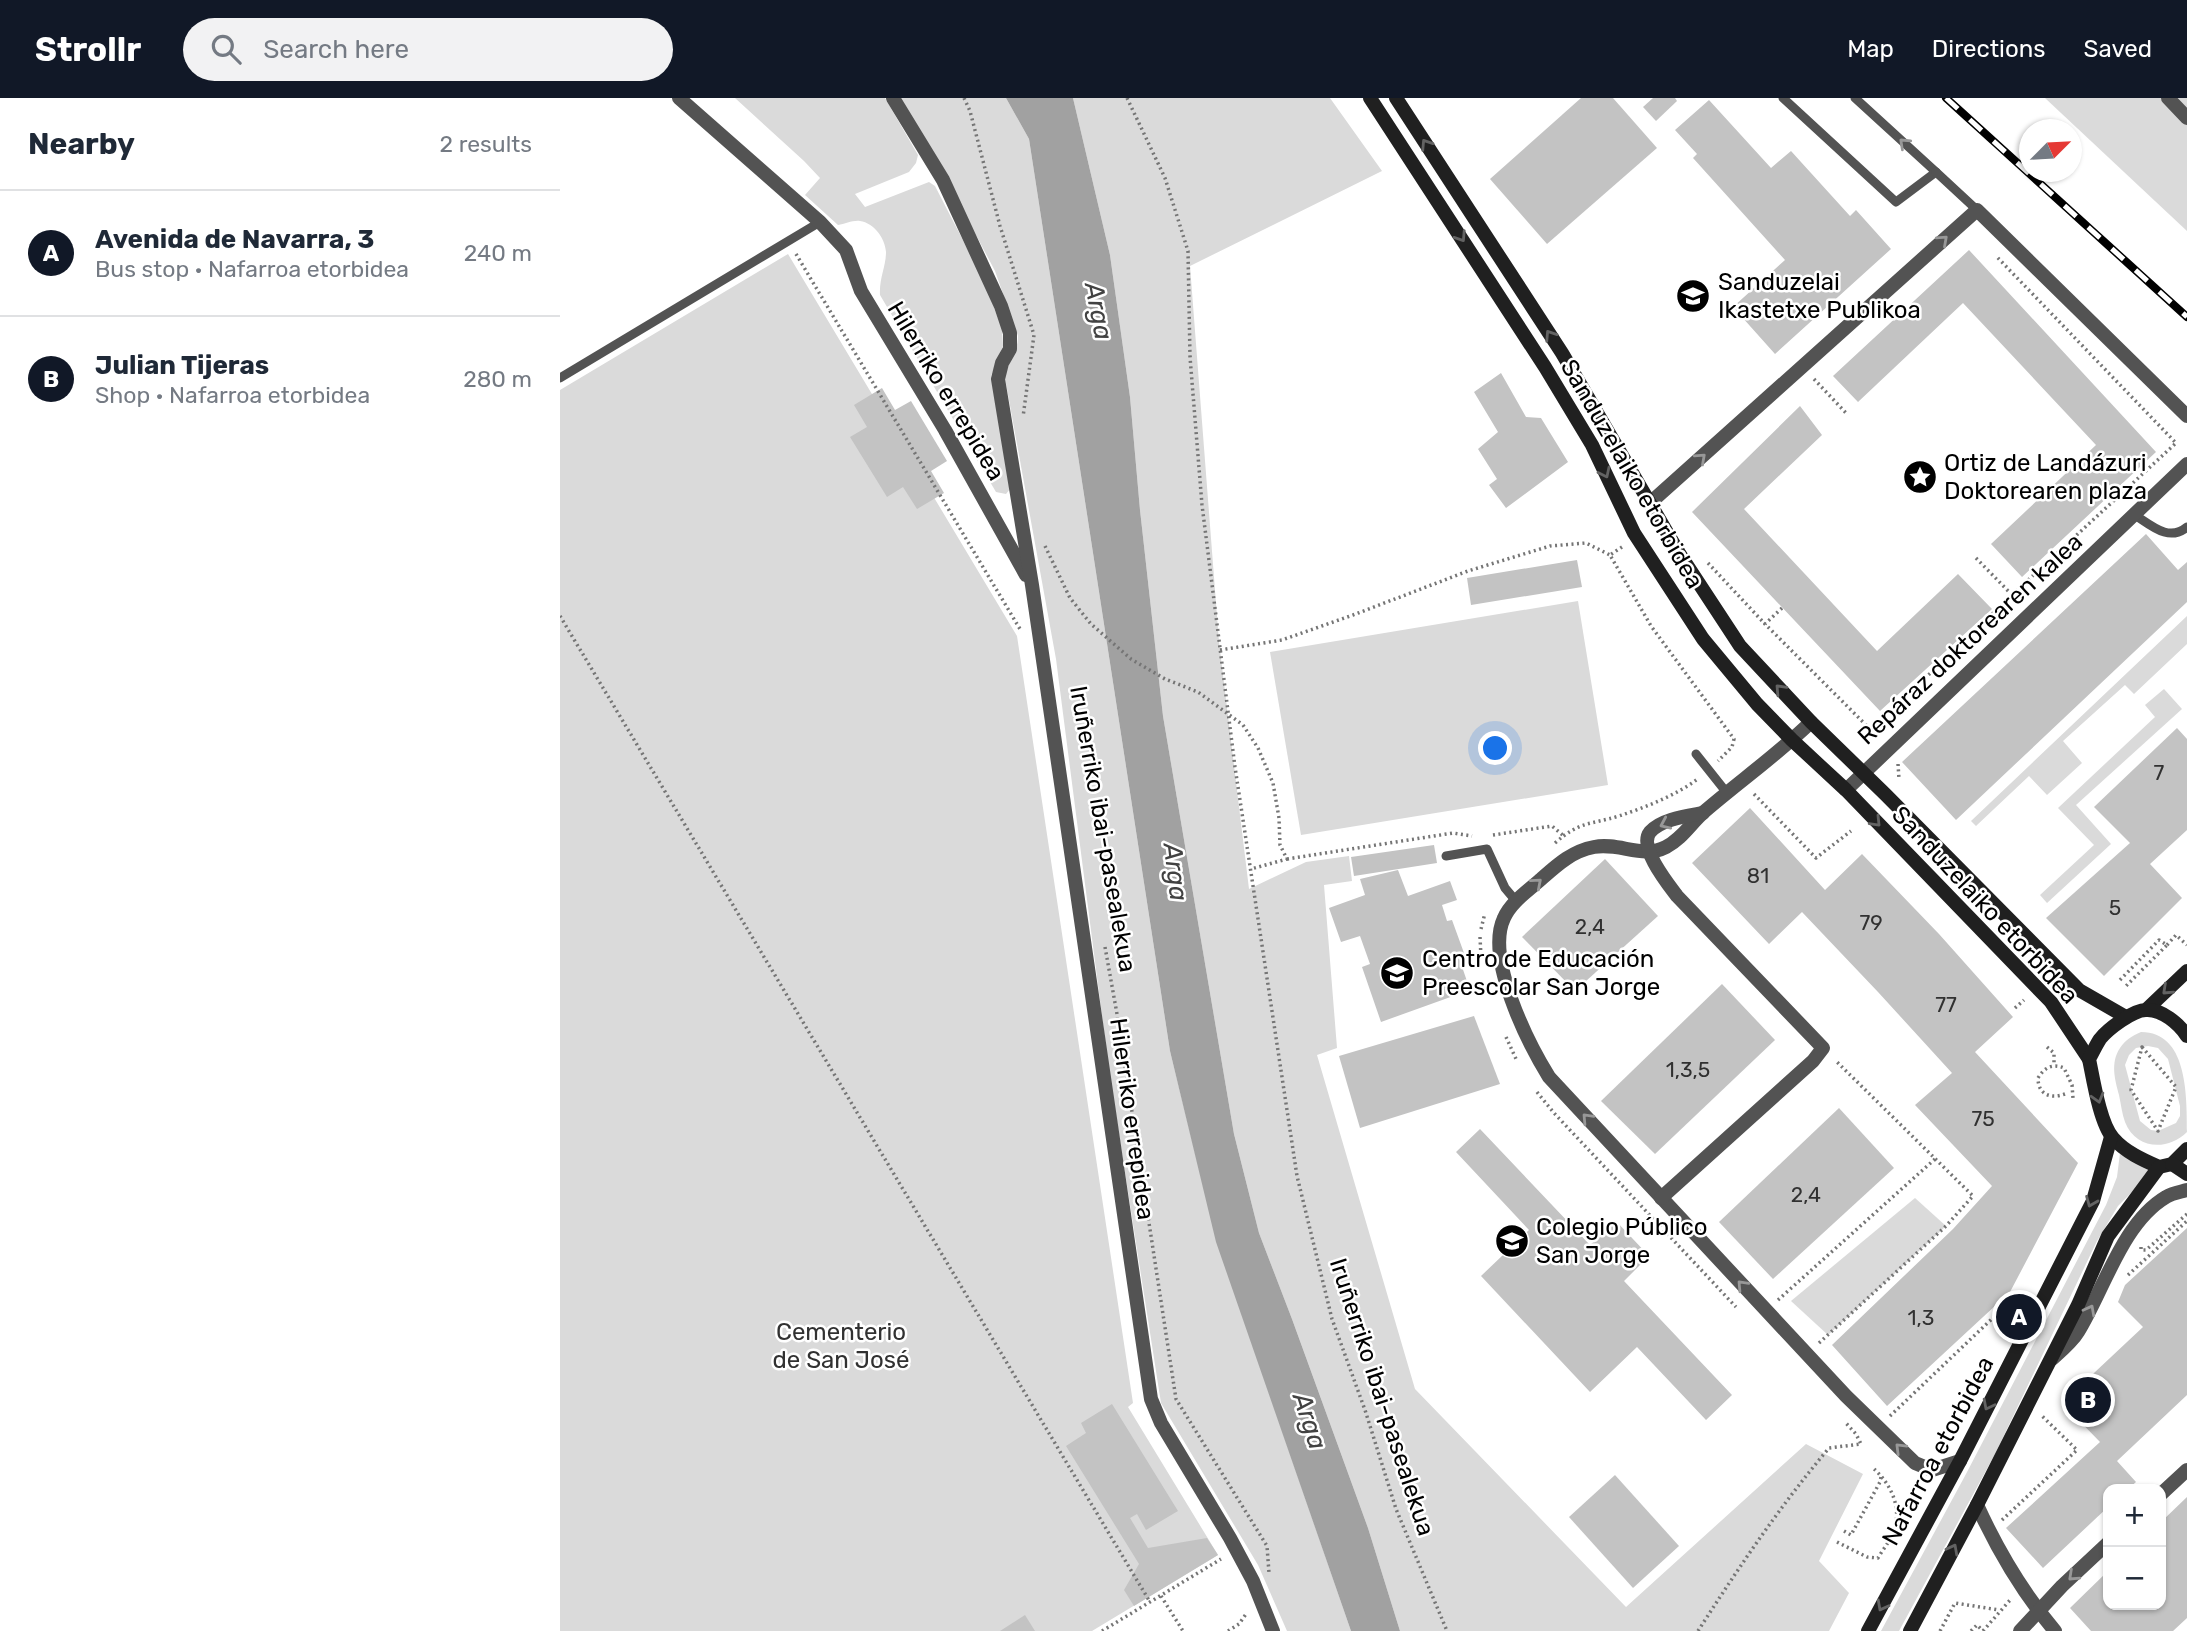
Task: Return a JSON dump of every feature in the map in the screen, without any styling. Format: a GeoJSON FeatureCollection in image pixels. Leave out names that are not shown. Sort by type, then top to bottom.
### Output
{"type":"FeatureCollection","features":[{"type":"Feature","properties":{"kind":"main road","name":"Sanduzelaiko etorbidea"},"geometry":{"type":"LineString","coordinates":[[1370,98],[1545,366],[1592,446],[1634,533],[1703,639],[1749,695],[1792,740],[1846,790],[2051,1002],[2089,1059]]}},
{"type":"Feature","properties":{"kind":"main road","name":"Sanduzelaiko etorbidea"},"geometry":{"type":"LineString","coordinates":[[1396,98],[1562,352],[1679,553],[1740,646],[1811,722],[2079,990],[2126,1017]]}},
{"type":"Feature","properties":{"kind":"main road"},"geometry":{"type":"LineString","coordinates":[[2187,971],[2146,1010],[2126,1017],[2101,1037],[2089,1059],[2096,1097],[2111,1137],[2133,1155],[2187,1174]]}},
{"type":"Feature","properties":{"kind":"main road"},"geometry":{"type":"LineString","coordinates":[[2146,1010],[2164,1014],[2181,1027],[2187,1036]]}},
{"type":"Feature","properties":{"kind":"main road","name":"Nafarroa etorbidea"},"geometry":{"type":"LineString","coordinates":[[1868,1631],[1960,1461],[2093,1201],[2111,1137]]}},
{"type":"Feature","properties":{"kind":"main road"},"geometry":{"type":"LineString","coordinates":[[1910,1631],[2049,1363],[2108,1236],[2166,1166],[2187,1149]]}},
{"type":"Feature","properties":{"kind":"street","name":"Hilerriko errepidea"},"geometry":{"type":"LineString","coordinates":[[679,98],[820,222],[846,250],[861,291],[945,430],[1032,585]]}},
{"type":"Feature","properties":{"kind":"street","name":"Hilerriko errepidea"},"geometry":{"type":"LineString","coordinates":[[893,98],[943,180],[1001,306],[1010,333],[1010,349],[1002,363],[998,379],[1032,585],[1151,1399],[1161,1423],[1253,1581],[1267,1629]]}},
{"type":"Feature","properties":{"kind":"street"},"geometry":{"type":"LineString","coordinates":[[2168,98],[2187,118]]}},
{"type":"Feature","properties":{"kind":"street"},"geometry":{"type":"LineString","coordinates":[[1650,503],[1977,210],[2187,416]]}},
{"type":"Feature","properties":{"kind":"street","name":"Repáraz doktorearen kalea"},"geometry":{"type":"LineString","coordinates":[[1846,790],[2187,464]]}},
{"type":"Feature","properties":{"kind":"street"},"geometry":{"type":"LineString","coordinates":[[1811,722],[1664,848],[1650,853],[1597,846],[1572,854],[1558,864],[1516,901],[1503,918],[1499,937],[1502,961],[1516,1010],[1531,1047],[1549,1077],[1846,1396],[1915,1463],[1932,1470],[1960,1461]]}},
{"type":"Feature","properties":{"kind":"street"},"geometry":{"type":"LineString","coordinates":[[1661,1198],[1823,1048],[1677,896],[1650,853],[1647,838],[1649,832],[1675,819],[1703,813]]}},
{"type":"Feature","properties":{"kind":"street"},"geometry":{"type":"LineString","coordinates":[[2049,1363],[2077,1334],[2132,1230],[2167,1196],[2187,1190]]}},
{"type":"Feature","properties":{"kind":"street"},"geometry":{"type":"LineString","coordinates":[[2166,1489],[2187,1470]]}},
{"type":"Feature","properties":{"kind":"street"},"geometry":{"type":"LineString","coordinates":[[1977,1505],[1995,1545],[2055,1631]]}},
{"type":"Feature","properties":{"kind":"street"},"geometry":{"type":"LineString","coordinates":[[2020,1631],[2104,1547]]}},
{"type":"Feature","properties":{"kind":"lane"},"geometry":{"type":"LineString","coordinates":[[1783,98],[1896,202],[1936,172]]}},
{"type":"Feature","properties":{"kind":"lane"},"geometry":{"type":"LineString","coordinates":[[1855,98],[1977,210]]}},
{"type":"Feature","properties":{"kind":"lane"},"geometry":{"type":"LineString","coordinates":[[560,378],[820,222]]}},
{"type":"Feature","properties":{"kind":"lane"},"geometry":{"type":"LineString","coordinates":[[2134,515],[2168,534],[2179,533],[2187,527]]}},
{"type":"Feature","properties":{"kind":"lane"},"geometry":{"type":"LineString","coordinates":[[1696,754],[1727,793]]}},
{"type":"Feature","properties":{"kind":"lane"},"geometry":{"type":"LineString","coordinates":[[1446,856],[1487,849],[1505,888],[1516,901]]}},
{"type":"Feature","properties":{"kind":"path"},"geometry":{"type":"LineString","coordinates":[[964,98],[1034,335],[1022,426]]}},
{"type":"Feature","properties":{"kind":"path","name":"Iruñerriko ibai-pasealekua"},"geometry":{"type":"LineString","coordinates":[[1127,98],[1165,178],[1188,251],[1190,357],[1202,505],[1251,869],[1297,1176],[1332,1319],[1365,1410],[1396,1509],[1447,1631]]}},
{"type":"Feature","properties":{"kind":"path"},"geometry":{"type":"LineString","coordinates":[[789,241],[1022,632]]}},
{"type":"Feature","properties":{"kind":"path"},"geometry":{"type":"LineString","coordinates":[[1704,559],[1871,730],[2176,443],[1993,253]]}},
{"type":"Feature","properties":{"kind":"path"},"geometry":{"type":"LineString","coordinates":[[1784,382],[1795,394],[1814,379],[1846,413]]}},
{"type":"Feature","properties":{"kind":"path"},"geometry":{"type":"LineString","coordinates":[[1220,650],[1282,640],[1468,571],[1550,546],[1586,543],[1610,555],[1651,626],[1734,739],[1732,747],[1721,757]]}},
{"type":"Feature","properties":{"kind":"path","name":"Sanduzelaiko etorbidea"},"geometry":{"type":"LineString","coordinates":[[1610,555],[1628,543]]}},
{"type":"Feature","properties":{"kind":"path"},"geometry":{"type":"LineString","coordinates":[[1044,544],[1070,598],[1091,624],[1131,659],[1165,679],[1198,692],[1243,725],[1258,748],[1273,783],[1280,845],[1287,859]]}},
{"type":"Feature","properties":{"kind":"path"},"geometry":{"type":"LineString","coordinates":[[1976,558],[2031,614]]}},
{"type":"Feature","properties":{"kind":"path"},"geometry":{"type":"LineString","coordinates":[[1765,624],[1783,608]]}},
{"type":"Feature","properties":{"kind":"path"},"geometry":{"type":"LineString","coordinates":[[560,616],[1150,1602]]}},
{"type":"Feature","properties":{"kind":"path"},"geometry":{"type":"LineString","coordinates":[[1754,794],[1816,858],[1851,831]]}},
{"type":"Feature","properties":{"kind":"path"},"geometry":{"type":"LineString","coordinates":[[1492,835],[1552,826],[1564,836],[1572,854]]}},
{"type":"Feature","properties":{"kind":"path"},"geometry":{"type":"LineString","coordinates":[[1251,869],[1287,859],[1453,833],[1480,837]]}},
{"type":"Feature","properties":{"kind":"path"},"geometry":{"type":"LineString","coordinates":[[2126,986],[2176,935],[2187,945]]}},
{"type":"Feature","properties":{"kind":"path"},"geometry":{"type":"LineString","coordinates":[[2120,980],[2159,940],[2168,945]]}},
{"type":"Feature","properties":{"kind":"path","name":"Iruñerriko ibai-pasealekua"},"geometry":{"type":"LineString","coordinates":[[1105,947],[1118,1014],[1176,1399],[1267,1546],[1269,1575]]}},
{"type":"Feature","properties":{"kind":"path"},"geometry":{"type":"LineString","coordinates":[[2048,1047],[2053,1053],[2054,1065]]}},
{"type":"Feature","properties":{"kind":"path"},"geometry":{"type":"LineString","coordinates":[[2142,1047],[2176,1087],[2158,1131],[2131,1090],[2142,1047]]}},
{"type":"Feature","properties":{"kind":"path"},"geometry":{"type":"LineString","coordinates":[[1807,1354],[1946,1226],[1973,1196],[1823,1048]]}},
{"type":"Feature","properties":{"kind":"path"},"geometry":{"type":"LineString","coordinates":[[2065,1094],[2047,1096],[2038,1084],[2041,1073],[2054,1065],[2064,1068],[2073,1098]]}},
{"type":"Feature","properties":{"kind":"path"},"geometry":{"type":"LineString","coordinates":[[1776,1302],[1935,1159]]}},
{"type":"Feature","properties":{"kind":"path"},"geometry":{"type":"LineString","coordinates":[[2140,1244],[2141,1250],[2146,1251],[2186,1215]]}},
{"type":"Feature","properties":{"kind":"path"},"geometry":{"type":"LineString","coordinates":[[2121,1281],[2187,1221]]}},
{"type":"Feature","properties":{"kind":"path"},"geometry":{"type":"LineString","coordinates":[[1888,1418],[2018,1294]]}},
{"type":"Feature","properties":{"kind":"path"},"geometry":{"type":"LineString","coordinates":[[2002,1520],[2077,1450],[2042,1416]]}},
{"type":"Feature","properties":{"kind":"path"},"geometry":{"type":"LineString","coordinates":[[1698,1631],[1749,1552],[1829,1448],[1861,1444]]}},
{"type":"Feature","properties":{"kind":"path"},"geometry":{"type":"LineString","coordinates":[[1838,1542],[1867,1557],[1878,1558],[1895,1528],[1896,1505],[1892,1491],[1872,1467]]}},
{"type":"Feature","properties":{"kind":"path"},"geometry":{"type":"LineString","coordinates":[[1844,1531],[1851,1535],[1880,1482],[1881,1475]]}},
{"type":"Feature","properties":{"kind":"path"},"geometry":{"type":"LineString","coordinates":[[1102,1631],[1223,1558],[1227,1566]]}},
{"type":"Feature","properties":{"kind":"path"},"geometry":{"type":"LineString","coordinates":[[1161,1595],[1183,1631]]}},
{"type":"Feature","properties":{"kind":"path"},"geometry":{"type":"LineString","coordinates":[[1940,1631],[1955,1603],[1999,1610],[1983,1631],[1977,1625],[1971,1631]]}},
{"type":"Feature","properties":{"kind":"path"},"geometry":{"type":"LineString","coordinates":[[1228,1631],[1246,1617],[1247,1609]]}},
{"type":"Feature","properties":{"kind":"green space"},"geometry":{"type":"Polygon","coordinates":[[[735,98],[885,98],[918,155],[916,163],[909,172],[855,194],[865,207],[929,182],[935,186],[985,283],[1002,329],[1003,346],[991,376],[1010,489],[1006,494],[996,492],[880,295],[886,252],[881,237],[865,222],[838,225],[805,195],[820,178],[735,98]]]}},
{"type":"Feature","properties":{"kind":"green space"},"geometry":{"type":"Polygon","coordinates":[[[899,98],[1006,98],[1029,139],[1170,1051],[1217,1242],[1351,1631],[1287,1631],[1258,1565],[1161,1403],[1109,1070],[1056,659],[1005,378],[1018,336],[995,271],[938,163],[899,98]]]}},
{"type":"Feature","properties":{"kind":"green space"},"geometry":{"type":"Polygon","coordinates":[[[1073,98],[1330,98],[1382,171],[1190,266],[1219,642],[1249,889],[1306,862],[1349,856],[1352,881],[1324,885],[1337,1048],[1317,1055],[1415,1389],[1626,1607],[1806,1444],[1863,1474],[1819,1561],[1849,1593],[1829,1631],[1400,1631],[1368,1528],[1259,1233],[1234,1134],[1163,716],[1130,397],[1110,255],[1073,98]]]}},
{"type":"Feature","properties":{"kind":"green space"},"geometry":{"type":"Polygon","coordinates":[[[2045,98],[2187,98],[2187,231],[2082,133],[2082,119],[2067,119],[2045,98]]]}},
{"type":"Feature","properties":{"kind":"green space","name":"Cementerio de San José"},"geometry":{"type":"Polygon","coordinates":[[[788,254],[1017,636],[1133,1403],[1128,1407],[1218,1555],[1092,1631],[560,1631],[560,390],[788,254]]]}},
{"type":"Feature","properties":{"kind":"green space"},"geometry":{"type":"Polygon","coordinates":[[[1578,601],[1608,785],[1301,835],[1270,652],[1578,601]]]}},
{"type":"Feature","properties":{"kind":"green space"},"geometry":{"type":"Polygon","coordinates":[[[2187,616],[2187,644],[2134,694],[2125,685],[2063,741],[2082,763],[2047,795],[2029,776],[1976,826],[1971,821],[2187,616]]]}},
{"type":"Feature","properties":{"kind":"green space"},"geometry":{"type":"Polygon","coordinates":[[[2164,689],[2182,709],[2076,805],[2111,844],[2047,903],[2040,895],[2094,845],[2058,808],[2155,717],[2145,705],[2164,689]]]}},
{"type":"Feature","properties":{"kind":"green space"},"geometry":{"type":"Polygon","coordinates":[[[2141,1032],[2156,1035],[2168,1042],[2176,1053],[2185,1083],[2187,1132],[2162,1145],[2144,1142],[2130,1131],[2124,1119],[2115,1077],[2115,1060],[2120,1048],[2129,1038],[2141,1032]],[[2136,1048],[2125,1065],[2140,1121],[2151,1130],[2158,1131],[2176,1123],[2180,1116],[2180,1106],[2168,1059],[2158,1048],[2136,1048]]]}},
{"type":"Feature","properties":{"kind":"green space"},"geometry":{"type":"Polygon","coordinates":[[[2120,1153],[2152,1172],[2118,1206],[2097,1241],[1995,1454],[1899,1631],[1881,1631],[2106,1205],[2117,1177],[2120,1153]]]}},
{"type":"Feature","properties":{"kind":"green space"},"geometry":{"type":"Polygon","coordinates":[[[1915,1198],[1946,1226],[1828,1335],[1791,1301],[1915,1198]]]}},
{"type":"Feature","properties":{"kind":"water","name":"Arga"},"geometry":{"type":"Polygon","coordinates":[[[1006,98],[1073,98],[1110,255],[1130,397],[1163,716],[1234,1134],[1259,1233],[1368,1528],[1400,1631],[1351,1631],[1216,1242],[1170,1051],[1029,139],[1006,98]]]}},
{"type":"Feature","properties":{"kind":"building"},"geometry":{"type":"Polygon","coordinates":[[[1581,98],[1613,98],[1657,148],[1547,244],[1490,179],[1581,98]]]}},
{"type":"Feature","properties":{"kind":"building"},"geometry":{"type":"Polygon","coordinates":[[[1653,98],[1675,98],[1677,101],[1656,121],[1643,107],[1653,98]]]}},
{"type":"Feature","properties":{"kind":"building"},"geometry":{"type":"Polygon","coordinates":[[[1709,100],[1771,168],[1791,151],[1850,216],[1856,210],[1891,249],[1775,354],[1733,307],[1785,260],[1693,158],[1697,154],[1675,130],[1709,100]]]}},
{"type":"Feature","properties":{"kind":"building"},"geometry":{"type":"Polygon","coordinates":[[[1969,250],[2156,452],[2022,577],[1991,544],[2096,445],[1963,303],[1858,402],[1833,376],[1969,250]]]}},
{"type":"Feature","properties":{"kind":"building"},"geometry":{"type":"Polygon","coordinates":[[[1501,373],[1526,417],[1541,418],[1568,462],[1506,508],[1489,485],[1497,479],[1478,449],[1498,432],[1474,392],[1501,373]]]}},
{"type":"Feature","properties":{"kind":"building"},"geometry":{"type":"Polygon","coordinates":[[[882,388],[895,410],[911,401],[947,461],[931,471],[944,493],[917,509],[903,487],[887,497],[850,437],[867,427],[854,405],[882,388]]]}},
{"type":"Feature","properties":{"kind":"building"},"geometry":{"type":"Polygon","coordinates":[[[1800,406],[1822,435],[1744,509],[1877,651],[1958,574],[1992,609],[1880,711],[1692,512],[1800,406]]]}},
{"type":"Feature","properties":{"kind":"building"},"geometry":{"type":"Polygon","coordinates":[[[2146,534],[2178,570],[2187,562],[2187,602],[1956,820],[1902,762],[2146,534]]]}},
{"type":"Feature","properties":{"kind":"building"},"geometry":{"type":"Polygon","coordinates":[[[1577,560],[1582,587],[1471,605],[1467,578],[1577,560]]]}},
{"type":"Feature","properties":{"kind":"building"},"geometry":{"type":"Polygon","coordinates":[[[2177,728],[2187,739],[2187,830],[2150,864],[2182,898],[2104,976],[2046,918],[2130,843],[2094,807],[2177,728]]]}},
{"type":"Feature","properties":{"kind":"building"},"geometry":{"type":"Polygon","coordinates":[[[1750,808],[1825,890],[1862,854],[1939,934],[2013,1017],[1975,1052],[2078,1163],[2010,1292],[1887,1406],[1832,1345],[1953,1229],[1992,1186],[1915,1105],[1952,1073],[1878,992],[1802,912],[1769,944],[1692,863],[1750,808]]]}},
{"type":"Feature","properties":{"kind":"building"},"geometry":{"type":"Polygon","coordinates":[[[1434,845],[1437,863],[1354,876],[1351,857],[1434,845]]]}},
{"type":"Feature","properties":{"kind":"building"},"geometry":{"type":"Polygon","coordinates":[[[1605,859],[1658,916],[1575,991],[1522,937],[1605,859]]]}},
{"type":"Feature","properties":{"kind":"building","name":"Centro de Educación Preescolar San Jorge"},"geometry":{"type":"Polygon","coordinates":[[[1398,870],[1408,896],[1450,881],[1457,900],[1442,905],[1447,921],[1452,920],[1464,953],[1458,955],[1470,990],[1381,1022],[1362,967],[1370,964],[1360,936],[1341,942],[1329,908],[1365,895],[1360,879],[1398,870]]]}},
{"type":"Feature","properties":{"kind":"building"},"geometry":{"type":"Polygon","coordinates":[[[1722,984],[1775,1040],[1655,1154],[1601,1101],[1722,984]]]}},
{"type":"Feature","properties":{"kind":"building"},"geometry":{"type":"Polygon","coordinates":[[[1474,1016],[1500,1084],[1360,1128],[1339,1056],[1474,1016]]]}},
{"type":"Feature","properties":{"kind":"building"},"geometry":{"type":"Polygon","coordinates":[[[1839,1108],[1894,1168],[1773,1279],[1719,1222],[1839,1108]]]}},
{"type":"Feature","properties":{"kind":"building"},"geometry":{"type":"Polygon","coordinates":[[[1480,1129],[1590,1245],[1616,1221],[1649,1256],[1624,1281],[1732,1395],[1706,1420],[1637,1347],[1590,1392],[1481,1276],[1529,1230],[1456,1152],[1480,1129]]]}},
{"type":"Feature","properties":{"kind":"building"},"geometry":{"type":"Polygon","coordinates":[[[2187,1228],[2187,1395],[2117,1461],[2136,1482],[2103,1484],[2103,1512],[2043,1568],[2006,1528],[2100,1442],[2062,1403],[2143,1327],[2118,1302],[2125,1285],[2187,1228]]]}},
{"type":"Feature","properties":{"kind":"building"},"geometry":{"type":"Polygon","coordinates":[[[1112,1404],[1178,1511],[1146,1530],[1137,1514],[1130,1518],[1148,1548],[1207,1538],[1218,1555],[1134,1606],[1124,1590],[1139,1564],[1066,1446],[1086,1433],[1081,1423],[1112,1404]]]}},
{"type":"Feature","properties":{"kind":"building"},"geometry":{"type":"Polygon","coordinates":[[[1615,1475],[1679,1546],[1633,1588],[1569,1517],[1615,1475]]]}},
{"type":"Feature","properties":{"kind":"building"},"geometry":{"type":"Polygon","coordinates":[[[2187,1497],[2187,1618],[2173,1631],[2091,1631],[2070,1608],[2103,1576],[2103,1610],[2166,1610],[2166,1517],[2187,1497]]]}},
{"type":"Feature","properties":{"kind":"building"},"geometry":{"type":"Polygon","coordinates":[[[1025,1615],[1035,1631],[1000,1631],[1025,1615]]]}},
{"type":"Feature","properties":{"kind":"railway"},"geometry":{"type":"LineString","coordinates":[[1946,98],[2187,317]]}},
{"type":"Feature","properties":{"kind":"place","name":"Sanduzelai Ikastetxe Publikoa"},"geometry":{"type":"Point","coordinates":[1693,296]}},
{"type":"Feature","properties":{"kind":"place","name":"Ortiz de Landázuri Doktorearen plaza"},"geometry":{"type":"Point","coordinates":[1920,477]}},
{"type":"Feature","properties":{"kind":"place","name":"Centro de Educación Preescolar San Jorge"},"geometry":{"type":"Point","coordinates":[1397,973]}},
{"type":"Feature","properties":{"kind":"place","name":"Colegio Público San Jorge"},"geometry":{"type":"Point","coordinates":[1512,1241]}},
{"type":"Feature","properties":{"kind":"place","name":"Avenida de Navarra, 3"},"geometry":{"type":"Point","coordinates":[2019,1317]}},
{"type":"Feature","properties":{"kind":"place","name":"Julian Tijeras"},"geometry":{"type":"Point","coordinates":[2088,1400]}}]}
